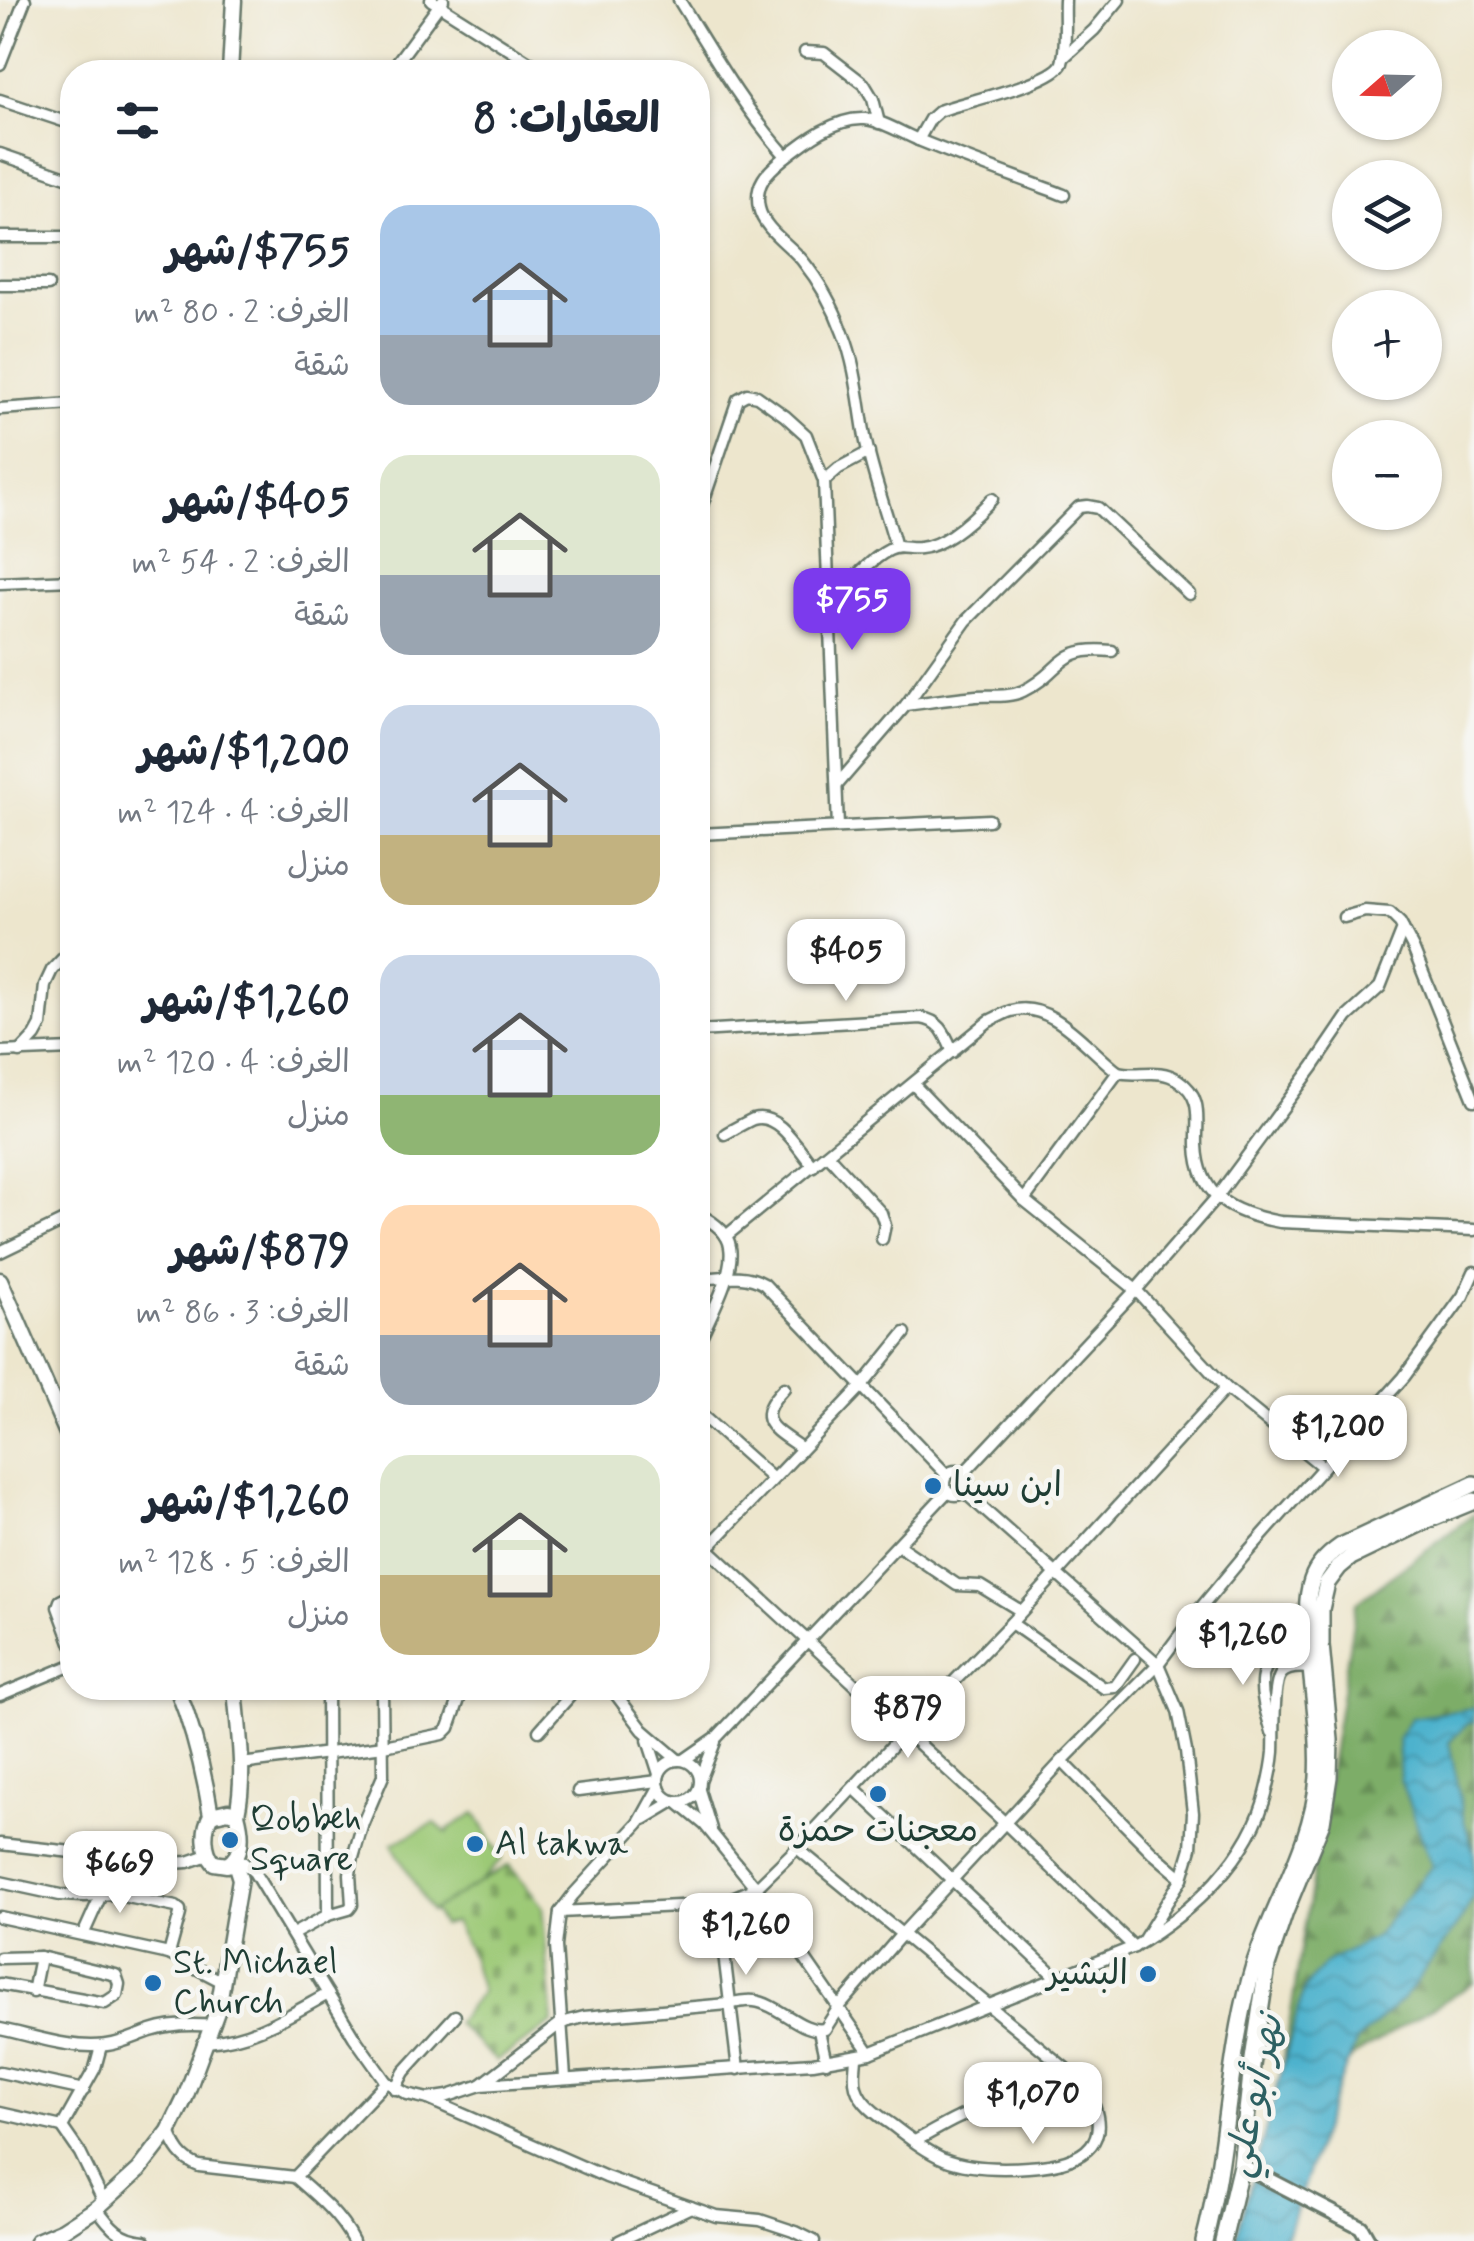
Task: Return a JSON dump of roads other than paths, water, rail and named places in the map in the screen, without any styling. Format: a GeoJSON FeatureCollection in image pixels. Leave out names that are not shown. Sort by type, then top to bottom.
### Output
{"type":"FeatureCollection","features":[{"type":"Feature","properties":{"kind":"main road"},"geometry":{"type":"LineString","coordinates":[[231,60],[234,0]]}},
{"type":"Feature","properties":{"kind":"main road"},"geometry":{"type":"LineString","coordinates":[[0,1280],[60,1411]]}},
{"type":"Feature","properties":{"kind":"main road"},"geometry":{"type":"LineString","coordinates":[[1204,2241],[1241,2015],[1255,1961],[1314,1807],[1318,1736],[1307,1606],[1311,1582],[1329,1554],[1474,1484]]}},
{"type":"Feature","properties":{"kind":"main road"},"geometry":{"type":"LineString","coordinates":[[1223,2241],[1244,2166],[1252,2066],[1267,1966],[1322,1822],[1327,1792],[1330,1740],[1318,1645],[1326,1583],[1338,1567],[1379,1543],[1474,1501]]}},
{"type":"Feature","properties":{"kind":"main road"},"geometry":{"type":"LineString","coordinates":[[181,1700],[197,1748],[211,1815],[206,1830],[208,1856],[218,1864],[235,1859]]}},
{"type":"Feature","properties":{"kind":"main road"},"geometry":{"type":"LineString","coordinates":[[37,2241],[63,2230],[101,2205],[140,2170],[170,2131],[213,2026],[240,1879],[235,1859],[241,1838],[236,1814],[241,1764],[236,1700]]}},
{"type":"Feature","properties":{"kind":"main road"},"geometry":{"type":"LineString","coordinates":[[211,1815],[228,1810],[236,1814]]}},
{"type":"Feature","properties":{"kind":"main road"},"geometry":{"type":"LineString","coordinates":[[1241,2015],[1242,2047],[1232,2142],[1234,2154],[1244,2166]]}},
{"type":"Feature","properties":{"kind":"street"},"geometry":{"type":"LineString","coordinates":[[0,64],[25,0]]}},
{"type":"Feature","properties":{"kind":"street"},"geometry":{"type":"LineString","coordinates":[[679,0],[768,136],[786,156]]}},
{"type":"Feature","properties":{"kind":"street"},"geometry":{"type":"LineString","coordinates":[[1063,58],[1065,0]]}},
{"type":"Feature","properties":{"kind":"street"},"geometry":{"type":"LineString","coordinates":[[918,140],[935,113],[1049,76],[1118,0]]}},
{"type":"Feature","properties":{"kind":"street"},"geometry":{"type":"LineString","coordinates":[[398,60],[438,2],[526,60]]}},
{"type":"Feature","properties":{"kind":"street"},"geometry":{"type":"LineString","coordinates":[[806,52],[824,53],[864,84],[870,91],[879,123]]}},
{"type":"Feature","properties":{"kind":"street"},"geometry":{"type":"LineString","coordinates":[[0,100],[60,120]]}},
{"type":"Feature","properties":{"kind":"street"},"geometry":{"type":"LineString","coordinates":[[896,546],[868,452],[844,334],[813,275],[761,214],[760,182],[806,140],[862,119],[1064,194]]}},
{"type":"Feature","properties":{"kind":"street"},"geometry":{"type":"LineString","coordinates":[[0,154],[60,175]]}},
{"type":"Feature","properties":{"kind":"street"},"geometry":{"type":"LineString","coordinates":[[0,237],[60,237]]}},
{"type":"Feature","properties":{"kind":"street"},"geometry":{"type":"LineString","coordinates":[[0,285],[48,284]]}},
{"type":"Feature","properties":{"kind":"street"},"geometry":{"type":"LineString","coordinates":[[710,481],[738,398],[747,394],[757,396],[786,416],[806,435],[824,481],[838,827]]}},
{"type":"Feature","properties":{"kind":"street"},"geometry":{"type":"LineString","coordinates":[[0,409],[60,405]]}},
{"type":"Feature","properties":{"kind":"street"},"geometry":{"type":"LineString","coordinates":[[824,481],[868,452]]}},
{"type":"Feature","properties":{"kind":"street"},"geometry":{"type":"LineString","coordinates":[[830,604],[883,552],[896,546],[920,549],[948,536],[992,499]]}},
{"type":"Feature","properties":{"kind":"street"},"geometry":{"type":"LineString","coordinates":[[836,785],[906,705],[966,621],[1078,508],[1098,508],[1189,594]]}},
{"type":"Feature","properties":{"kind":"street"},"geometry":{"type":"LineString","coordinates":[[0,583],[60,580]]}},
{"type":"Feature","properties":{"kind":"street"},"geometry":{"type":"LineString","coordinates":[[906,705],[1006,696],[1022,691],[1078,652],[1112,651]]}},
{"type":"Feature","properties":{"kind":"street"},"geometry":{"type":"LineString","coordinates":[[710,833],[989,820]]}},
{"type":"Feature","properties":{"kind":"street"},"geometry":{"type":"LineString","coordinates":[[1344,917],[1365,911],[1390,914],[1403,929],[1474,1100]]}},
{"type":"Feature","properties":{"kind":"street"},"geometry":{"type":"LineString","coordinates":[[963,1474],[1136,1290],[1216,1198],[1347,1017],[1380,986],[1403,929]]}},
{"type":"Feature","properties":{"kind":"street"},"geometry":{"type":"LineString","coordinates":[[20,1052],[41,1025],[45,985],[60,962]]}},
{"type":"Feature","properties":{"kind":"street"},"geometry":{"type":"LineString","coordinates":[[726,1236],[990,1021],[1011,1011],[1037,1010],[1052,1016],[1118,1072],[1160,1072],[1188,1088],[1199,1116],[1197,1144],[1205,1182],[1216,1198],[1244,1213],[1280,1222],[1474,1230]]}},
{"type":"Feature","properties":{"kind":"street"},"geometry":{"type":"LineString","coordinates":[[710,1030],[921,1018],[942,1028],[952,1052]]}},
{"type":"Feature","properties":{"kind":"street"},"geometry":{"type":"LineString","coordinates":[[0,1052],[60,1050]]}},
{"type":"Feature","properties":{"kind":"street"},"geometry":{"type":"LineString","coordinates":[[1024,1200],[1118,1072]]}},
{"type":"Feature","properties":{"kind":"street"},"geometry":{"type":"LineString","coordinates":[[913,1084],[1024,1200],[1136,1290],[1226,1388],[1323,1467]]}},
{"type":"Feature","properties":{"kind":"street"},"geometry":{"type":"LineString","coordinates":[[725,1134],[755,1119],[776,1122],[813,1166]]}},
{"type":"Feature","properties":{"kind":"street"},"geometry":{"type":"LineString","coordinates":[[827,1154],[881,1213],[885,1225],[882,1238]]}},
{"type":"Feature","properties":{"kind":"street"},"geometry":{"type":"LineString","coordinates":[[0,1252],[60,1223]]}},
{"type":"Feature","properties":{"kind":"street"},"geometry":{"type":"LineString","coordinates":[[710,1223],[726,1236],[730,1246],[726,1278],[710,1316]]}},
{"type":"Feature","properties":{"kind":"street"},"geometry":{"type":"LineString","coordinates":[[482,2084],[561,2022],[584,2017],[750,2000],[783,2011],[812,2030],[829,2026],[839,2007],[902,1934],[1004,1822],[1158,1664],[1218,1586],[1404,1378],[1463,1296],[1474,1272]]}},
{"type":"Feature","properties":{"kind":"street"},"geometry":{"type":"LineString","coordinates":[[710,1279],[741,1276],[764,1284],[946,1476]]}},
{"type":"Feature","properties":{"kind":"street"},"geometry":{"type":"LineString","coordinates":[[710,1540],[862,1386],[906,1333]]}},
{"type":"Feature","properties":{"kind":"street"},"geometry":{"type":"LineString","coordinates":[[784,1388],[766,1410],[768,1420],[801,1448]]}},
{"type":"Feature","properties":{"kind":"street"},"geometry":{"type":"LineString","coordinates":[[560,1912],[718,1904],[756,1888],[1011,1622],[1226,1388]]}},
{"type":"Feature","properties":{"kind":"street"},"geometry":{"type":"LineString","coordinates":[[710,1423],[772,1478]]}},
{"type":"Feature","properties":{"kind":"street"},"geometry":{"type":"LineString","coordinates":[[952,1471],[963,1474],[967,1480],[964,1492],[948,1491],[944,1482],[952,1471]]}},
{"type":"Feature","properties":{"kind":"street"},"geometry":{"type":"LineString","coordinates":[[565,2078],[556,1946],[560,1912],[639,1822],[666,1764],[681,1760],[717,1737],[948,1491]]}},
{"type":"Feature","properties":{"kind":"street"},"geometry":{"type":"LineString","coordinates":[[964,1492],[1158,1664],[1178,1711],[1190,1780],[1193,1833],[1182,1878],[1138,1945]]}},
{"type":"Feature","properties":{"kind":"street"},"geometry":{"type":"LineString","coordinates":[[898,1545],[957,1586],[980,1586],[1021,1611]]}},
{"type":"Feature","properties":{"kind":"street"},"geometry":{"type":"LineString","coordinates":[[710,1555],[1138,1945]]}},
{"type":"Feature","properties":{"kind":"street"},"geometry":{"type":"LineString","coordinates":[[1011,1622],[1104,1688],[1115,1687],[1136,1659]]}},
{"type":"Feature","properties":{"kind":"street"},"geometry":{"type":"LineString","coordinates":[[1275,1743],[1265,1702],[1263,1672],[1266,1663],[1280,1652],[1295,1647]]}},
{"type":"Feature","properties":{"kind":"street"},"geometry":{"type":"LineString","coordinates":[[428,2099],[482,2084],[826,2062],[870,2053],[1138,1945],[1206,1891],[1248,1838],[1266,1792],[1275,1743],[1280,1676],[1289,1669],[1310,1668]]}},
{"type":"Feature","properties":{"kind":"street"},"geometry":{"type":"LineString","coordinates":[[0,1695],[60,1670]]}},
{"type":"Feature","properties":{"kind":"street"},"geometry":{"type":"LineString","coordinates":[[327,1700],[328,1916]]}},
{"type":"Feature","properties":{"kind":"street"},"geometry":{"type":"LineString","coordinates":[[293,1934],[352,1905],[352,1861],[383,1776],[382,1700]]}},
{"type":"Feature","properties":{"kind":"street"},"geometry":{"type":"LineString","coordinates":[[241,1764],[425,1740],[446,1732],[458,1700]]}},
{"type":"Feature","properties":{"kind":"street"},"geometry":{"type":"LineString","coordinates":[[540,1731],[567,1700]]}},
{"type":"Feature","properties":{"kind":"street"},"geometry":{"type":"LineString","coordinates":[[621,1700],[650,1744],[664,1796],[696,1817],[713,1834],[756,1888],[870,2053]]}},
{"type":"Feature","properties":{"kind":"street"},"geometry":{"type":"LineString","coordinates":[[643,1730],[696,1768],[713,1834]]}},
{"type":"Feature","properties":{"kind":"street"},"geometry":{"type":"LineString","coordinates":[[639,1822],[675,1802],[693,1797],[717,1737]]}},
{"type":"Feature","properties":{"kind":"street"},"geometry":{"type":"LineString","coordinates":[[1062,1761],[1182,1878]]}},
{"type":"Feature","properties":{"kind":"street"},"geometry":{"type":"LineString","coordinates":[[578,1791],[659,1780]]}},
{"type":"Feature","properties":{"kind":"street"},"geometry":{"type":"LineString","coordinates":[[854,1788],[1056,1978]]}},
{"type":"Feature","properties":{"kind":"street"},"geometry":{"type":"LineString","coordinates":[[0,1844],[171,1863],[208,1856]]}},
{"type":"Feature","properties":{"kind":"street"},"geometry":{"type":"LineString","coordinates":[[798,1848],[1082,2082],[1093,2102],[1097,2129],[1094,2142],[1089,2150],[1055,2166],[974,2167],[942,2158],[862,2100],[855,2082],[856,2056]]}},
{"type":"Feature","properties":{"kind":"street"},"geometry":{"type":"LineString","coordinates":[[235,1859],[254,1872],[354,2037],[391,2085],[606,2177],[716,2216],[760,2220],[814,2241]]}},
{"type":"Feature","properties":{"kind":"street"},"geometry":{"type":"LineString","coordinates":[[0,1882],[60,1895],[112,1894],[176,1906],[179,1919],[169,1954]]}},
{"type":"Feature","properties":{"kind":"street"},"geometry":{"type":"LineString","coordinates":[[83,1934],[101,1895]]}},
{"type":"Feature","properties":{"kind":"street"},"geometry":{"type":"LineString","coordinates":[[718,1904],[738,2069]]}},
{"type":"Feature","properties":{"kind":"street"},"geometry":{"type":"LineString","coordinates":[[0,1916],[169,1954],[223,1982]]}},
{"type":"Feature","properties":{"kind":"street"},"geometry":{"type":"LineString","coordinates":[[0,1958],[40,1957],[116,1975],[119,1990],[105,2003],[0,1984]]}},
{"type":"Feature","properties":{"kind":"street"},"geometry":{"type":"LineString","coordinates":[[33,1992],[40,1957]]}},
{"type":"Feature","properties":{"kind":"street"},"geometry":{"type":"LineString","coordinates":[[206,2042],[258,2031],[328,1994]]}},
{"type":"Feature","properties":{"kind":"street"},"geometry":{"type":"LineString","coordinates":[[295,2177],[456,2016]]}},
{"type":"Feature","properties":{"kind":"street"},"geometry":{"type":"LineString","coordinates":[[0,2029],[101,2046],[174,2026],[213,2026]]}},
{"type":"Feature","properties":{"kind":"street"},"geometry":{"type":"LineString","coordinates":[[820,2031],[826,2062]]}},
{"type":"Feature","properties":{"kind":"street"},"geometry":{"type":"LineString","coordinates":[[62,2127],[95,2068],[101,2046]]}},
{"type":"Feature","properties":{"kind":"street"},"geometry":{"type":"LineString","coordinates":[[0,2072],[84,2090]]}},
{"type":"Feature","properties":{"kind":"street"},"geometry":{"type":"LineString","coordinates":[[915,2142],[990,2105],[1082,2082]]}},
{"type":"Feature","properties":{"kind":"street"},"geometry":{"type":"LineString","coordinates":[[0,2114],[62,2127],[80,2153],[112,2229],[145,2241]]}},
{"type":"Feature","properties":{"kind":"street"},"geometry":{"type":"LineString","coordinates":[[170,2131],[182,2156],[198,2166],[295,2177],[335,2214],[353,2241]]}},
{"type":"Feature","properties":{"kind":"street"},"geometry":{"type":"LineString","coordinates":[[1244,2166],[1361,2227],[1369,2241]]}},
{"type":"Feature","properties":{"kind":"street"},"geometry":{"type":"LineString","coordinates":[[619,2241],[691,2207]]}},
{"type":"Feature","properties":{"kind":"water"},"geometry":{"type":"Polygon","coordinates":[[[1474,1708],[1474,1722],[1469,1722],[1449,1742],[1474,1853],[1474,1895],[1463,1917],[1405,1997],[1357,2041],[1332,2101],[1285,2241],[1235,2241],[1304,1989],[1324,1964],[1375,1937],[1432,1866],[1400,1779],[1398,1737],[1411,1718],[1474,1708]]]}},
{"type":"Feature","properties":{"kind":"place","name":"ابن سينا"},"geometry":{"type":"Point","coordinates":[933,1486]}},
{"type":"Feature","properties":{"kind":"place","name":"معجنات حمزة"},"geometry":{"type":"Point","coordinates":[878,1794]}},
{"type":"Feature","properties":{"kind":"place","name":"Qobbeh Square"},"geometry":{"type":"Point","coordinates":[230,1840]}},
{"type":"Feature","properties":{"kind":"place","name":"Al takwa"},"geometry":{"type":"Point","coordinates":[475,1844]}},
{"type":"Feature","properties":{"kind":"place","name":"البشير"},"geometry":{"type":"Point","coordinates":[1148,1974]}},
{"type":"Feature","properties":{"kind":"place","name":"St. Michael Church"},"geometry":{"type":"Point","coordinates":[153,1983]}},
{"type":"Feature","properties":{"kind":"water label","name":"نهر أبو علي"},"geometry":{"type":"Point","coordinates":[1255,2096]}}]}
